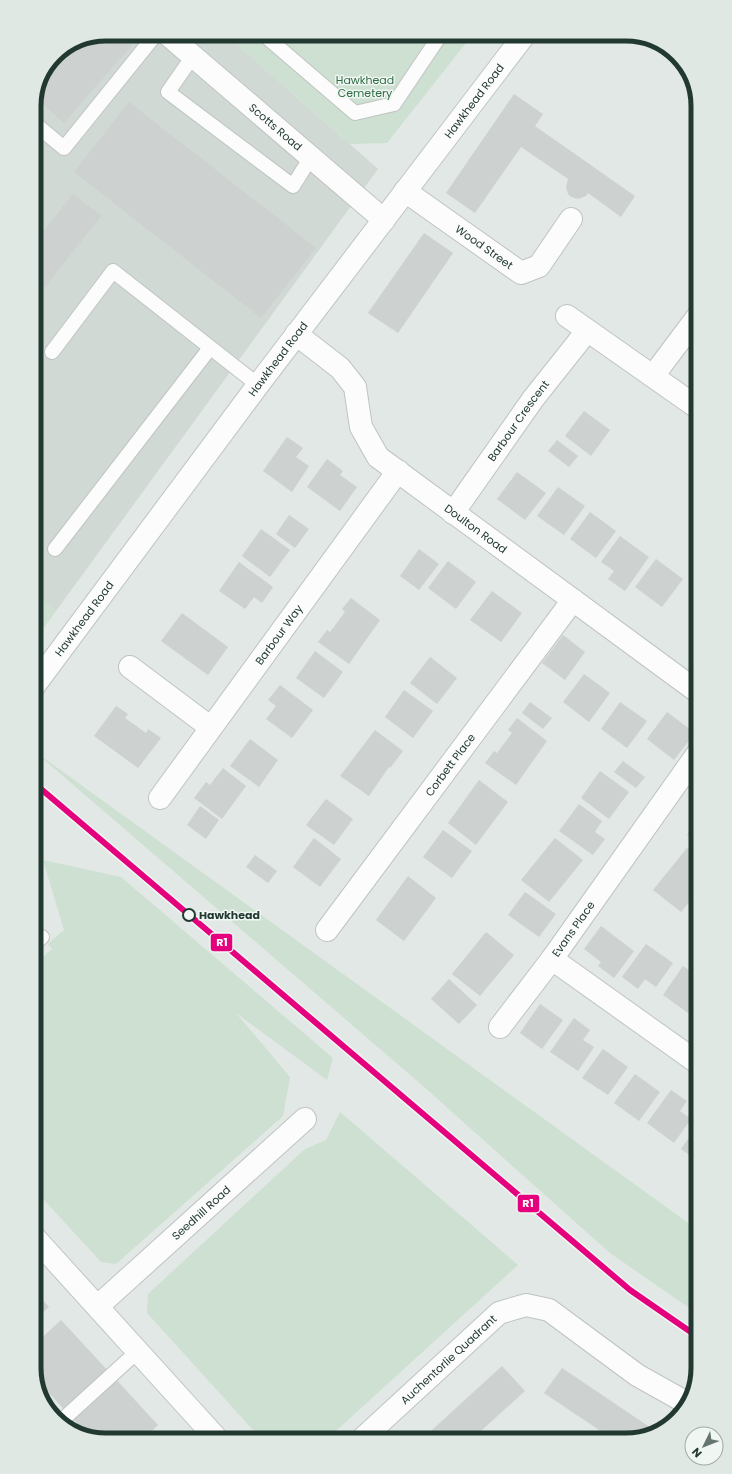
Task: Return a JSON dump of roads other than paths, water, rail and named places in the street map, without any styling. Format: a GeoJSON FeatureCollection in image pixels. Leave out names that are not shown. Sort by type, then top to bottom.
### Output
{"type":"FeatureCollection","features":[{"type":"Feature","properties":{"kind":"street","name":"Scotts Road"},"geometry":{"type":"LineString","coordinates":[[176,41],[384,220]]}},
{"type":"Feature","properties":{"kind":"street","name":"Hawkhead Road"},"geometry":{"type":"LineString","coordinates":[[41,677],[296,334],[520,41]]}},
{"type":"Feature","properties":{"kind":"street","name":"Wood Street"},"geometry":{"type":"LineString","coordinates":[[405,191],[521,273],[539,266],[572,219]]}},
{"type":"Feature","properties":{"kind":"street"},"geometry":{"type":"LineString","coordinates":[[567,316],[691,403]]}},
{"type":"Feature","properties":{"kind":"street"},"geometry":{"type":"LineString","coordinates":[[652,376],[691,325]]}},
{"type":"Feature","properties":{"kind":"street","name":"Barbour Crescent"},"geometry":{"type":"LineString","coordinates":[[453,513],[533,399],[587,331]]}},
{"type":"Feature","properties":{"kind":"street","name":"Doulton Road"},"geometry":{"type":"LineString","coordinates":[[296,334],[340,368],[355,387],[361,427],[378,457],[691,687]]}},
{"type":"Feature","properties":{"kind":"street","name":"Barbour Way"},"geometry":{"type":"LineString","coordinates":[[160,798],[210,727],[398,471]]}},
{"type":"Feature","properties":{"kind":"street","name":"Corbett Place"},"geometry":{"type":"LineString","coordinates":[[327,930],[573,600]]}},
{"type":"Feature","properties":{"kind":"street"},"geometry":{"type":"LineString","coordinates":[[130,667],[210,727]]}},
{"type":"Feature","properties":{"kind":"street","name":"Evans Place"},"geometry":{"type":"LineString","coordinates":[[691,763],[552,959],[691,1058]]}},
{"type":"Feature","properties":{"kind":"street"},"geometry":{"type":"LineString","coordinates":[[500,1027],[552,959]]}},
{"type":"Feature","properties":{"kind":"street","name":"Seedhill Road"},"geometry":{"type":"LineString","coordinates":[[98,1306],[304,1118]]}},
{"type":"Feature","properties":{"kind":"street"},"geometry":{"type":"LineString","coordinates":[[41,1245],[212,1433]]}},
{"type":"Feature","properties":{"kind":"street","name":"Auchentorlie Quadrant"},"geometry":{"type":"LineString","coordinates":[[369,1433],[499,1313],[526,1305],[549,1310],[637,1376],[682,1400]]}},
{"type":"Feature","properties":{"kind":"lane"},"geometry":{"type":"LineString","coordinates":[[41,129],[64,148],[150,41]]}},
{"type":"Feature","properties":{"kind":"lane"},"geometry":{"type":"LineString","coordinates":[[271,41],[355,112],[394,104],[436,41]]}},
{"type":"Feature","properties":{"kind":"lane"},"geometry":{"type":"LineString","coordinates":[[193,56],[168,92],[293,186],[311,157]]}},
{"type":"Feature","properties":{"kind":"lane"},"geometry":{"type":"LineString","coordinates":[[52,352],[113,271],[258,385]]}},
{"type":"Feature","properties":{"kind":"lane"},"geometry":{"type":"LineString","coordinates":[[55,549],[210,348]]}},
{"type":"Feature","properties":{"kind":"lane"},"geometry":{"type":"LineString","coordinates":[[64,1418],[138,1351]]}},
{"type":"Feature","properties":{"kind":"place","name":"Hawkhead"},"geometry":{"type":"Point","coordinates":[189,915]}},
{"type":"Feature","properties":{"kind":"park label","name":"Hawkhead Cemetery"},"geometry":{"type":"Point","coordinates":[365,86]}}]}
